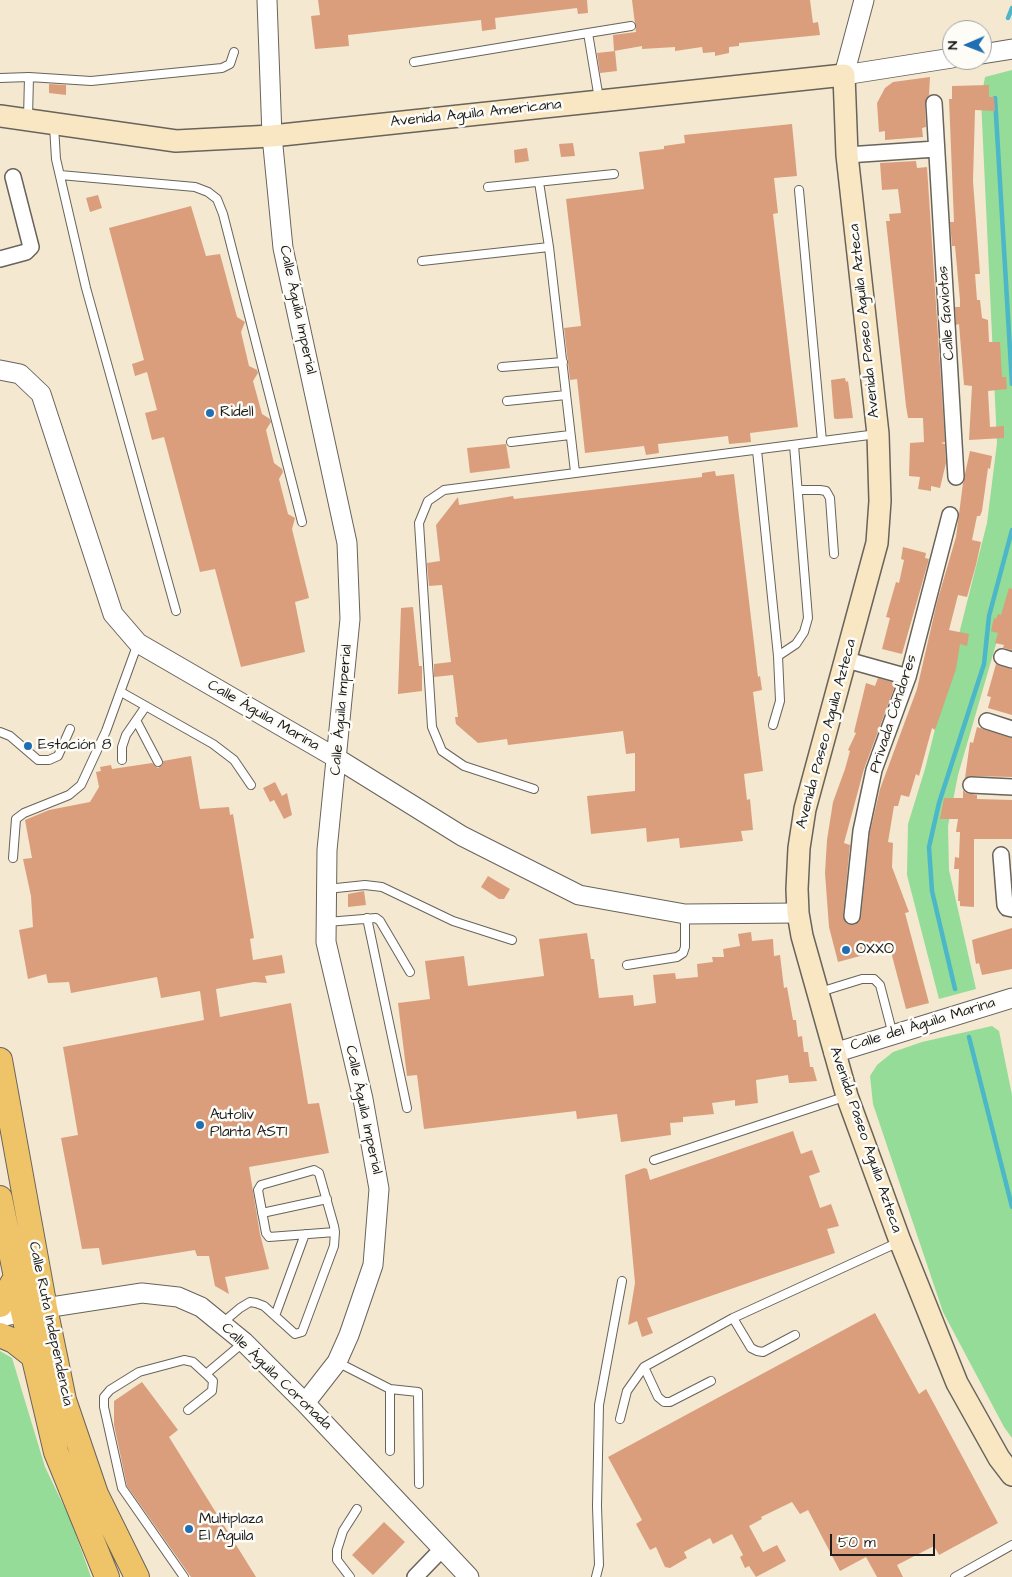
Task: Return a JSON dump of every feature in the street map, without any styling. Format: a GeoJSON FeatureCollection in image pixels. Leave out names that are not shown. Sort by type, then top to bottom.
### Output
{"type":"FeatureCollection","features":[{"type":"Feature","properties":{"kind":"main road","name":"Avenida Aguila Americana"},"geometry":{"type":"LineString","coordinates":[[0,116],[176,141],[272,136],[844,75]]}},
{"type":"Feature","properties":{"kind":"main road","name":"Avenida Paseo Aguila Azteca"},"geometry":{"type":"LineString","coordinates":[[844,75],[847,155],[878,434],[880,501],[877,544],[806,808],[799,848],[798,913],[802,936],[847,1096],[900,1241],[957,1383],[999,1458],[1012,1475]]}},
{"type":"Feature","properties":{"kind":"main road","name":"Calle Ruta Independencia"},"geometry":{"type":"LineString","coordinates":[[0,1060],[22,1312],[64,1400],[79,1448],[106,1517],[137,1577]]}},
{"type":"Feature","properties":{"kind":"main road","name":"Calle Ruta Independencia"},"geometry":{"type":"LineString","coordinates":[[0,1198],[22,1312],[56,1452],[107,1577]]}},
{"type":"Feature","properties":{"kind":"main road"},"geometry":{"type":"LineString","coordinates":[[0,1305],[16,1277]]}},
{"type":"Feature","properties":{"kind":"main road"},"geometry":{"type":"LineString","coordinates":[[0,1335],[14,1341],[33,1356]]}},
{"type":"Feature","properties":{"kind":"street","name":"Calle Águila Imperial"},"geometry":{"type":"LineString","coordinates":[[267,0],[272,136],[283,248],[348,543],[350,619],[338,759],[327,850],[326,942],[362,1099],[379,1190],[373,1266],[337,1362],[305,1403]]}},
{"type":"Feature","properties":{"kind":"street"},"geometry":{"type":"LineString","coordinates":[[844,75],[864,0]]}},
{"type":"Feature","properties":{"kind":"street"},"geometry":{"type":"LineString","coordinates":[[992,52],[1012,49]]}},
{"type":"Feature","properties":{"kind":"street","name":"Avenida Aguila Americana"},"geometry":{"type":"LineString","coordinates":[[844,75],[942,60]]}},
{"type":"Feature","properties":{"kind":"street","name":"Calle Gaviotas"},"geometry":{"type":"LineString","coordinates":[[934,103],[956,477]]}},
{"type":"Feature","properties":{"kind":"street"},"geometry":{"type":"LineString","coordinates":[[847,155],[936,149]]}},
{"type":"Feature","properties":{"kind":"street"},"geometry":{"type":"LineString","coordinates":[[0,259],[26,252],[31,248],[14,176]]}},
{"type":"Feature","properties":{"kind":"street","name":"Calle Águila Marina"},"geometry":{"type":"LineString","coordinates":[[0,370],[20,374],[41,394],[113,614],[138,643],[338,759],[462,836],[579,895],[685,914],[798,913]]}},
{"type":"Feature","properties":{"kind":"street","name":"Privada Cóndores"},"geometry":{"type":"LineString","coordinates":[[852,916],[861,831],[874,770],[908,677],[950,515]]}},
{"type":"Feature","properties":{"kind":"street"},"geometry":{"type":"LineString","coordinates":[[847,660],[908,677]]}},
{"type":"Feature","properties":{"kind":"street"},"geometry":{"type":"LineString","coordinates":[[987,721],[1012,728]]}},
{"type":"Feature","properties":{"kind":"street"},"geometry":{"type":"LineString","coordinates":[[971,785],[1012,787]]}},
{"type":"Feature","properties":{"kind":"street"},"geometry":{"type":"LineString","coordinates":[[1001,855],[1005,905],[1012,909]]}},
{"type":"Feature","properties":{"kind":"street","name":"Calle del Águila Marina"},"geometry":{"type":"LineString","coordinates":[[834,1053],[1012,998]]}},
{"type":"Feature","properties":{"kind":"street","name":"Calle Águila Coronada"},"geometry":{"type":"LineString","coordinates":[[22,1312],[142,1293],[178,1297],[201,1307],[244,1342],[305,1403],[469,1577]]}},
{"type":"Feature","properties":{"kind":"street"},"geometry":{"type":"LineString","coordinates":[[415,1577],[442,1549]]}},
{"type":"Feature","properties":{"kind":"lane"},"geometry":{"type":"LineString","coordinates":[[414,62],[631,26]]}},
{"type":"Feature","properties":{"kind":"lane"},"geometry":{"type":"LineString","coordinates":[[588,33],[599,101]]}},
{"type":"Feature","properties":{"kind":"lane"},"geometry":{"type":"LineString","coordinates":[[0,78],[30,77],[91,82],[222,68],[230,64],[234,52]]}},
{"type":"Feature","properties":{"kind":"lane"},"geometry":{"type":"LineString","coordinates":[[28,120],[30,77]]}},
{"type":"Feature","properties":{"kind":"lane"},"geometry":{"type":"LineString","coordinates":[[54,124],[60,175],[86,288],[176,611]]}},
{"type":"Feature","properties":{"kind":"lane"},"geometry":{"type":"LineString","coordinates":[[488,188],[614,174]]}},
{"type":"Feature","properties":{"kind":"lane"},"geometry":{"type":"LineString","coordinates":[[60,175],[196,187],[208,192],[217,200],[223,214],[302,522]]}},
{"type":"Feature","properties":{"kind":"lane"},"geometry":{"type":"LineString","coordinates":[[539,182],[563,362],[574,472]]}},
{"type":"Feature","properties":{"kind":"lane"},"geometry":{"type":"LineString","coordinates":[[799,190],[822,441]]}},
{"type":"Feature","properties":{"kind":"lane"},"geometry":{"type":"LineString","coordinates":[[422,261],[549,247]]}},
{"type":"Feature","properties":{"kind":"lane"},"geometry":{"type":"LineString","coordinates":[[502,367],[563,362]]}},
{"type":"Feature","properties":{"kind":"lane"},"geometry":{"type":"LineString","coordinates":[[507,401],[566,395]]}},
{"type":"Feature","properties":{"kind":"lane"},"geometry":{"type":"LineString","coordinates":[[534,789],[464,766],[442,751],[432,727],[419,523],[428,501],[444,490],[878,434]]}},
{"type":"Feature","properties":{"kind":"lane"},"geometry":{"type":"LineString","coordinates":[[511,442],[570,435]]}},
{"type":"Feature","properties":{"kind":"lane"},"geometry":{"type":"LineString","coordinates":[[778,656],[796,644],[804,632],[808,618],[794,445]]}},
{"type":"Feature","properties":{"kind":"lane"},"geometry":{"type":"LineString","coordinates":[[757,450],[778,656],[780,701],[773,725]]}},
{"type":"Feature","properties":{"kind":"lane"},"geometry":{"type":"LineString","coordinates":[[798,490],[826,491],[830,498],[834,554]]}},
{"type":"Feature","properties":{"kind":"lane"},"geometry":{"type":"LineString","coordinates":[[13,858],[16,818],[69,795],[81,784],[121,692],[138,643]]}},
{"type":"Feature","properties":{"kind":"lane"},"geometry":{"type":"LineString","coordinates":[[121,692],[213,744],[234,760],[252,785]]}},
{"type":"Feature","properties":{"kind":"lane"},"geometry":{"type":"LineString","coordinates":[[122,760],[122,747],[126,735],[137,722],[146,706]]}},
{"type":"Feature","properties":{"kind":"lane"},"geometry":{"type":"LineString","coordinates":[[137,722],[158,762]]}},
{"type":"Feature","properties":{"kind":"lane"},"geometry":{"type":"LineString","coordinates":[[0,732],[10,736],[38,760],[49,760],[58,756],[70,729]]}},
{"type":"Feature","properties":{"kind":"lane"},"geometry":{"type":"LineString","coordinates":[[327,889],[365,885],[382,887],[453,921],[512,940]]}},
{"type":"Feature","properties":{"kind":"lane"},"geometry":{"type":"LineString","coordinates":[[627,965],[677,956],[683,953],[685,948],[685,914]]}},
{"type":"Feature","properties":{"kind":"lane"},"geometry":{"type":"LineString","coordinates":[[367,918],[407,1108]]}},
{"type":"Feature","properties":{"kind":"lane"},"geometry":{"type":"LineString","coordinates":[[326,922],[376,918],[380,921],[410,972]]}},
{"type":"Feature","properties":{"kind":"lane"},"geometry":{"type":"LineString","coordinates":[[818,993],[862,979],[874,979],[880,985],[893,1035]]}},
{"type":"Feature","properties":{"kind":"lane"},"geometry":{"type":"LineString","coordinates":[[654,1160],[847,1096]]}},
{"type":"Feature","properties":{"kind":"lane"},"geometry":{"type":"LineString","coordinates":[[221,1324],[250,1302],[264,1306],[295,1334],[302,1332],[334,1246],[335,1232],[321,1175],[314,1170],[260,1185],[258,1190],[266,1233],[269,1237],[335,1232]]}},
{"type":"Feature","properties":{"kind":"lane"},"geometry":{"type":"LineString","coordinates":[[262,1212],[327,1199]]}},
{"type":"Feature","properties":{"kind":"lane"},"geometry":{"type":"LineString","coordinates":[[275,1316],[305,1234]]}},
{"type":"Feature","properties":{"kind":"lane"},"geometry":{"type":"LineString","coordinates":[[620,1419],[627,1391],[644,1367],[733,1318],[900,1241]]}},
{"type":"Feature","properties":{"kind":"lane"},"geometry":{"type":"LineString","coordinates":[[596,1577],[600,1565],[597,1506],[599,1405],[622,1282]]}},
{"type":"Feature","properties":{"kind":"lane"},"geometry":{"type":"LineString","coordinates":[[733,1318],[751,1348],[757,1351],[763,1352],[795,1334]]}},
{"type":"Feature","properties":{"kind":"lane"},"geometry":{"type":"LineString","coordinates":[[206,1374],[244,1342]]}},
{"type":"Feature","properties":{"kind":"lane"},"geometry":{"type":"LineString","coordinates":[[184,1577],[122,1488],[104,1407],[104,1398],[110,1390],[140,1372],[184,1360],[193,1362],[214,1381],[212,1391],[188,1410]]}},
{"type":"Feature","properties":{"kind":"lane"},"geometry":{"type":"LineString","coordinates":[[337,1362],[390,1389],[418,1392],[419,1484]]}},
{"type":"Feature","properties":{"kind":"lane"},"geometry":{"type":"LineString","coordinates":[[644,1367],[658,1396],[664,1402],[670,1402],[712,1381]]}},
{"type":"Feature","properties":{"kind":"lane"},"geometry":{"type":"LineString","coordinates":[[390,1389],[390,1450]]}},
{"type":"Feature","properties":{"kind":"lane"},"geometry":{"type":"LineString","coordinates":[[350,1577],[337,1560],[337,1550],[343,1531],[357,1509]]}},
{"type":"Feature","properties":{"kind":"lane"},"geometry":{"type":"LineString","coordinates":[[955,1577],[1012,1544]]}},
{"type":"Feature","properties":{"kind":"green space"},"geometry":{"type":"Polygon","coordinates":[[[1012,70],[1012,589],[958,775],[948,826],[949,870],[976,989],[939,999],[907,875],[908,824],[925,769],[987,523],[997,443],[981,99],[985,77],[1012,70]]]}},
{"type":"Feature","properties":{"kind":"green space"},"geometry":{"type":"Polygon","coordinates":[[[992,1026],[999,1031],[1012,1095],[1012,1438],[1004,1427],[943,1312],[873,1104],[870,1076],[877,1065],[893,1052],[922,1042],[992,1026]]]}},
{"type":"Feature","properties":{"kind":"green space"},"geometry":{"type":"Polygon","coordinates":[[[0,1351],[12,1358],[45,1467],[70,1519],[91,1577],[0,1577],[0,1351]]]}},
{"type":"Feature","properties":{"kind":"building"},"geometry":{"type":"Polygon","coordinates":[[[318,0],[587,0],[588,13],[578,14],[577,8],[495,18],[496,29],[482,31],[481,20],[348,35],[349,46],[315,49],[311,16],[320,15],[318,0]]]}},
{"type":"Feature","properties":{"kind":"building"},"geometry":{"type":"Polygon","coordinates":[[[632,0],[810,0],[813,23],[818,22],[820,35],[739,43],[739,46],[729,47],[729,53],[715,56],[715,52],[703,53],[702,47],[675,51],[675,47],[642,49],[642,46],[614,51],[613,35],[636,32],[632,0]]]}},
{"type":"Feature","properties":{"kind":"building"},"geometry":{"type":"Polygon","coordinates":[[[615,51],[617,71],[600,73],[597,53],[615,51]]]}},
{"type":"Feature","properties":{"kind":"building"},"geometry":{"type":"Polygon","coordinates":[[[930,77],[929,95],[925,103],[926,127],[922,128],[923,137],[885,140],[885,131],[879,132],[877,103],[885,88],[893,82],[930,77]]]}},
{"type":"Feature","properties":{"kind":"building"},"geometry":{"type":"Polygon","coordinates":[[[49,84],[66,85],[66,95],[49,93],[49,84]]]}},
{"type":"Feature","properties":{"kind":"building"},"geometry":{"type":"Polygon","coordinates":[[[989,85],[989,97],[994,97],[995,111],[975,110],[973,181],[980,274],[975,274],[977,300],[980,300],[982,318],[988,320],[989,342],[1000,342],[1002,377],[1006,377],[1007,389],[988,391],[990,427],[1004,426],[1004,438],[969,440],[972,386],[964,385],[959,324],[956,325],[955,307],[960,307],[960,300],[955,246],[952,246],[950,222],[954,222],[949,99],[952,99],[952,86],[989,85]]]}},
{"type":"Feature","properties":{"kind":"building"},"geometry":{"type":"Polygon","coordinates":[[[792,124],[797,176],[774,178],[778,213],[773,214],[798,427],[750,433],[751,442],[729,444],[728,436],[658,444],[659,453],[646,455],[644,446],[585,453],[577,379],[570,380],[564,328],[581,326],[566,199],[644,189],[639,152],[664,149],[664,146],[685,143],[684,135],[792,124]]]}},
{"type":"Feature","properties":{"kind":"building"},"geometry":{"type":"Polygon","coordinates":[[[573,143],[575,156],[561,157],[559,144],[573,143]]]}},
{"type":"Feature","properties":{"kind":"building"},"geometry":{"type":"Polygon","coordinates":[[[527,148],[529,161],[515,163],[514,150],[527,148]]]}},
{"type":"Feature","properties":{"kind":"building"},"geometry":{"type":"Polygon","coordinates":[[[916,161],[917,168],[927,167],[945,442],[941,443],[945,444],[946,463],[940,488],[931,486],[931,491],[918,489],[920,477],[909,476],[910,443],[924,442],[923,418],[908,418],[886,221],[890,221],[889,214],[901,213],[898,189],[882,190],[880,163],[916,161]]]}},
{"type":"Feature","properties":{"kind":"building"},"geometry":{"type":"Polygon","coordinates":[[[98,195],[102,208],[90,212],[86,198],[98,195]]]}},
{"type":"Feature","properties":{"kind":"building","name":"Ridell"},"geometry":{"type":"Polygon","coordinates":[[[191,206],[206,256],[220,254],[237,317],[245,322],[241,332],[249,366],[257,370],[258,373],[253,381],[262,414],[270,419],[271,422],[266,430],[274,463],[283,472],[279,479],[288,514],[295,518],[292,529],[309,598],[295,602],[305,652],[241,667],[215,569],[200,572],[164,437],[152,440],[145,413],[157,410],[147,372],[135,376],[132,364],[144,360],[109,228],[191,206]]]}},
{"type":"Feature","properties":{"kind":"building"},"geometry":{"type":"Polygon","coordinates":[[[845,378],[846,382],[848,381],[853,418],[836,419],[834,418],[831,380],[845,378]]]}},
{"type":"Feature","properties":{"kind":"building"},"geometry":{"type":"Polygon","coordinates":[[[506,444],[510,468],[470,473],[467,448],[506,444]]]}},
{"type":"Feature","properties":{"kind":"building"},"geometry":{"type":"Polygon","coordinates":[[[970,451],[992,456],[990,469],[988,468],[982,511],[980,516],[977,516],[972,540],[981,542],[976,565],[967,597],[958,595],[949,630],[969,634],[967,646],[960,644],[956,669],[935,730],[932,728],[919,776],[916,774],[909,797],[901,795],[898,806],[894,806],[888,842],[893,843],[892,867],[909,912],[905,913],[929,1003],[906,1009],[890,948],[838,962],[829,927],[825,873],[827,840],[833,802],[845,769],[850,751],[848,750],[856,733],[854,732],[866,683],[875,686],[878,678],[896,683],[864,769],[844,843],[850,845],[843,916],[847,924],[855,925],[861,917],[870,832],[880,789],[917,689],[937,602],[956,537],[963,483],[970,451]]]}},
{"type":"Feature","properties":{"kind":"building"},"geometry":{"type":"Polygon","coordinates":[[[715,471],[716,476],[734,474],[758,677],[760,676],[762,690],[753,692],[763,771],[744,774],[747,800],[750,799],[753,830],[741,831],[743,841],[680,848],[679,838],[647,842],[646,828],[591,834],[587,796],[635,791],[635,753],[626,754],[623,731],[508,745],[507,739],[478,743],[456,724],[455,717],[458,717],[453,675],[434,677],[434,664],[451,662],[442,585],[429,586],[427,563],[440,561],[436,525],[458,497],[459,505],[513,496],[514,499],[702,477],[702,473],[715,471]]]}},
{"type":"Feature","properties":{"kind":"building"},"geometry":{"type":"Polygon","coordinates":[[[903,547],[926,553],[925,558],[929,559],[902,654],[882,649],[890,618],[886,617],[896,582],[899,583],[904,560],[901,559],[903,547]]]}},
{"type":"Feature","properties":{"kind":"building"},"geometry":{"type":"Polygon","coordinates":[[[1009,588],[1012,589],[1012,650],[1003,648],[1004,645],[995,643],[998,633],[991,631],[994,618],[996,619],[998,614],[1001,615],[1009,588]]]}},
{"type":"Feature","properties":{"kind":"building"},"geometry":{"type":"Polygon","coordinates":[[[413,607],[419,666],[422,666],[422,691],[398,694],[401,608],[413,607]]]}},
{"type":"Feature","properties":{"kind":"building"},"geometry":{"type":"Polygon","coordinates":[[[996,664],[1012,669],[1012,715],[988,708],[991,697],[987,696],[996,664]]]}},
{"type":"Feature","properties":{"kind":"building"},"geometry":{"type":"Polygon","coordinates":[[[977,727],[1012,738],[1012,777],[971,776],[965,778],[970,742],[973,743],[977,727]]]}},
{"type":"Feature","properties":{"kind":"building"},"geometry":{"type":"Polygon","coordinates":[[[191,756],[200,809],[229,807],[230,815],[233,814],[254,938],[250,939],[253,960],[282,955],[285,973],[265,976],[267,983],[254,982],[216,989],[220,1017],[291,1003],[308,1104],[319,1103],[329,1153],[249,1167],[260,1234],[269,1269],[225,1277],[229,1294],[215,1286],[209,1256],[197,1256],[195,1250],[102,1265],[99,1248],[82,1249],[61,1138],[78,1135],[63,1047],[204,1020],[200,991],[161,998],[157,977],[71,993],[69,982],[48,983],[46,974],[28,979],[19,930],[33,927],[31,896],[23,859],[32,858],[25,820],[49,810],[90,802],[99,787],[96,772],[101,771],[100,767],[111,765],[112,769],[152,763],[158,768],[162,765],[163,761],[191,756]]]}},
{"type":"Feature","properties":{"kind":"building"},"geometry":{"type":"Polygon","coordinates":[[[275,782],[282,796],[287,793],[292,815],[284,819],[274,800],[270,802],[263,788],[275,782]]]}},
{"type":"Feature","properties":{"kind":"building"},"geometry":{"type":"Polygon","coordinates":[[[963,790],[966,793],[977,795],[977,799],[1012,800],[1012,839],[974,839],[974,907],[960,906],[960,901],[958,901],[959,869],[954,869],[955,857],[959,858],[960,832],[956,832],[958,819],[940,819],[944,798],[963,798],[963,790]]]}},
{"type":"Feature","properties":{"kind":"building"},"geometry":{"type":"Polygon","coordinates":[[[488,876],[510,889],[504,899],[499,899],[481,887],[488,876]]]}},
{"type":"Feature","properties":{"kind":"building"},"geometry":{"type":"Polygon","coordinates":[[[364,891],[366,905],[348,907],[348,894],[364,891]]]}},
{"type":"Feature","properties":{"kind":"building"},"geometry":{"type":"Polygon","coordinates":[[[1012,928],[1012,969],[982,975],[979,963],[976,964],[972,940],[1012,928]]]}},
{"type":"Feature","properties":{"kind":"building"},"geometry":{"type":"Polygon","coordinates":[[[751,932],[752,941],[773,939],[774,956],[780,955],[784,988],[787,987],[793,1020],[796,1020],[798,1037],[802,1036],[804,1052],[808,1052],[810,1067],[813,1067],[817,1081],[789,1083],[788,1075],[756,1080],[758,1103],[735,1106],[735,1100],[712,1103],[714,1114],[683,1117],[683,1122],[670,1123],[671,1135],[621,1142],[617,1114],[577,1119],[576,1111],[424,1129],[417,1075],[407,1076],[398,1003],[430,999],[425,961],[464,956],[468,986],[544,976],[539,939],[587,933],[591,959],[594,959],[599,998],[633,995],[634,1006],[656,1003],[653,975],[675,973],[676,979],[698,977],[697,964],[713,962],[712,957],[724,957],[723,949],[740,946],[738,934],[751,932]]]}},
{"type":"Feature","properties":{"kind":"building"},"geometry":{"type":"Polygon","coordinates":[[[793,1131],[801,1154],[812,1150],[820,1172],[809,1176],[820,1208],[831,1204],[839,1226],[827,1229],[835,1253],[647,1318],[653,1333],[642,1337],[637,1321],[628,1325],[635,1283],[625,1175],[644,1168],[647,1169],[650,1180],[793,1131]]]}},
{"type":"Feature","properties":{"kind":"building"},"geometry":{"type":"Polygon","coordinates":[[[875,1313],[919,1394],[926,1389],[998,1523],[939,1555],[934,1546],[897,1565],[903,1577],[877,1577],[866,1557],[840,1571],[808,1510],[800,1514],[792,1502],[761,1517],[762,1519],[749,1526],[763,1552],[777,1545],[786,1561],[756,1577],[749,1566],[745,1568],[740,1557],[743,1555],[732,1534],[713,1544],[710,1538],[684,1552],[687,1558],[670,1568],[665,1567],[656,1547],[650,1550],[636,1524],[642,1520],[608,1457],[875,1313]]]}},
{"type":"Feature","properties":{"kind":"building","name":"Multiplaza El Aguila"},"geometry":{"type":"Polygon","coordinates":[[[142,1382],[178,1430],[169,1437],[256,1577],[191,1577],[127,1486],[114,1425],[114,1401],[142,1382]]]}},
{"type":"Feature","properties":{"kind":"building"},"geometry":{"type":"Polygon","coordinates":[[[384,1522],[405,1542],[373,1575],[352,1555],[384,1522]]]}},
{"type":"Feature","properties":{"kind":"waterway"},"geometry":{"type":"LineString","coordinates":[[1008,18],[1012,8]]}},
{"type":"Feature","properties":{"kind":"waterway"},"geometry":{"type":"LineString","coordinates":[[995,98],[1012,384]]}},
{"type":"Feature","properties":{"kind":"waterway"},"geometry":{"type":"LineString","coordinates":[[955,989],[932,891],[929,847],[939,803],[984,664],[989,616],[1012,530]]}},
{"type":"Feature","properties":{"kind":"waterway"},"geometry":{"type":"LineString","coordinates":[[969,1037],[1012,1207]]}},
{"type":"Feature","properties":{"kind":"place","name":"Ridell"},"geometry":{"type":"Point","coordinates":[210,413]}},
{"type":"Feature","properties":{"kind":"place","name":"Estación 8"},"geometry":{"type":"Point","coordinates":[28,746]}},
{"type":"Feature","properties":{"kind":"place","name":"OXXO"},"geometry":{"type":"Point","coordinates":[846,950]}},
{"type":"Feature","properties":{"kind":"place","name":"Autoliv Planta AST1"},"geometry":{"type":"Point","coordinates":[200,1125]}},
{"type":"Feature","properties":{"kind":"place","name":"Multiplaza El Aguila"},"geometry":{"type":"Point","coordinates":[189,1529]}}]}
